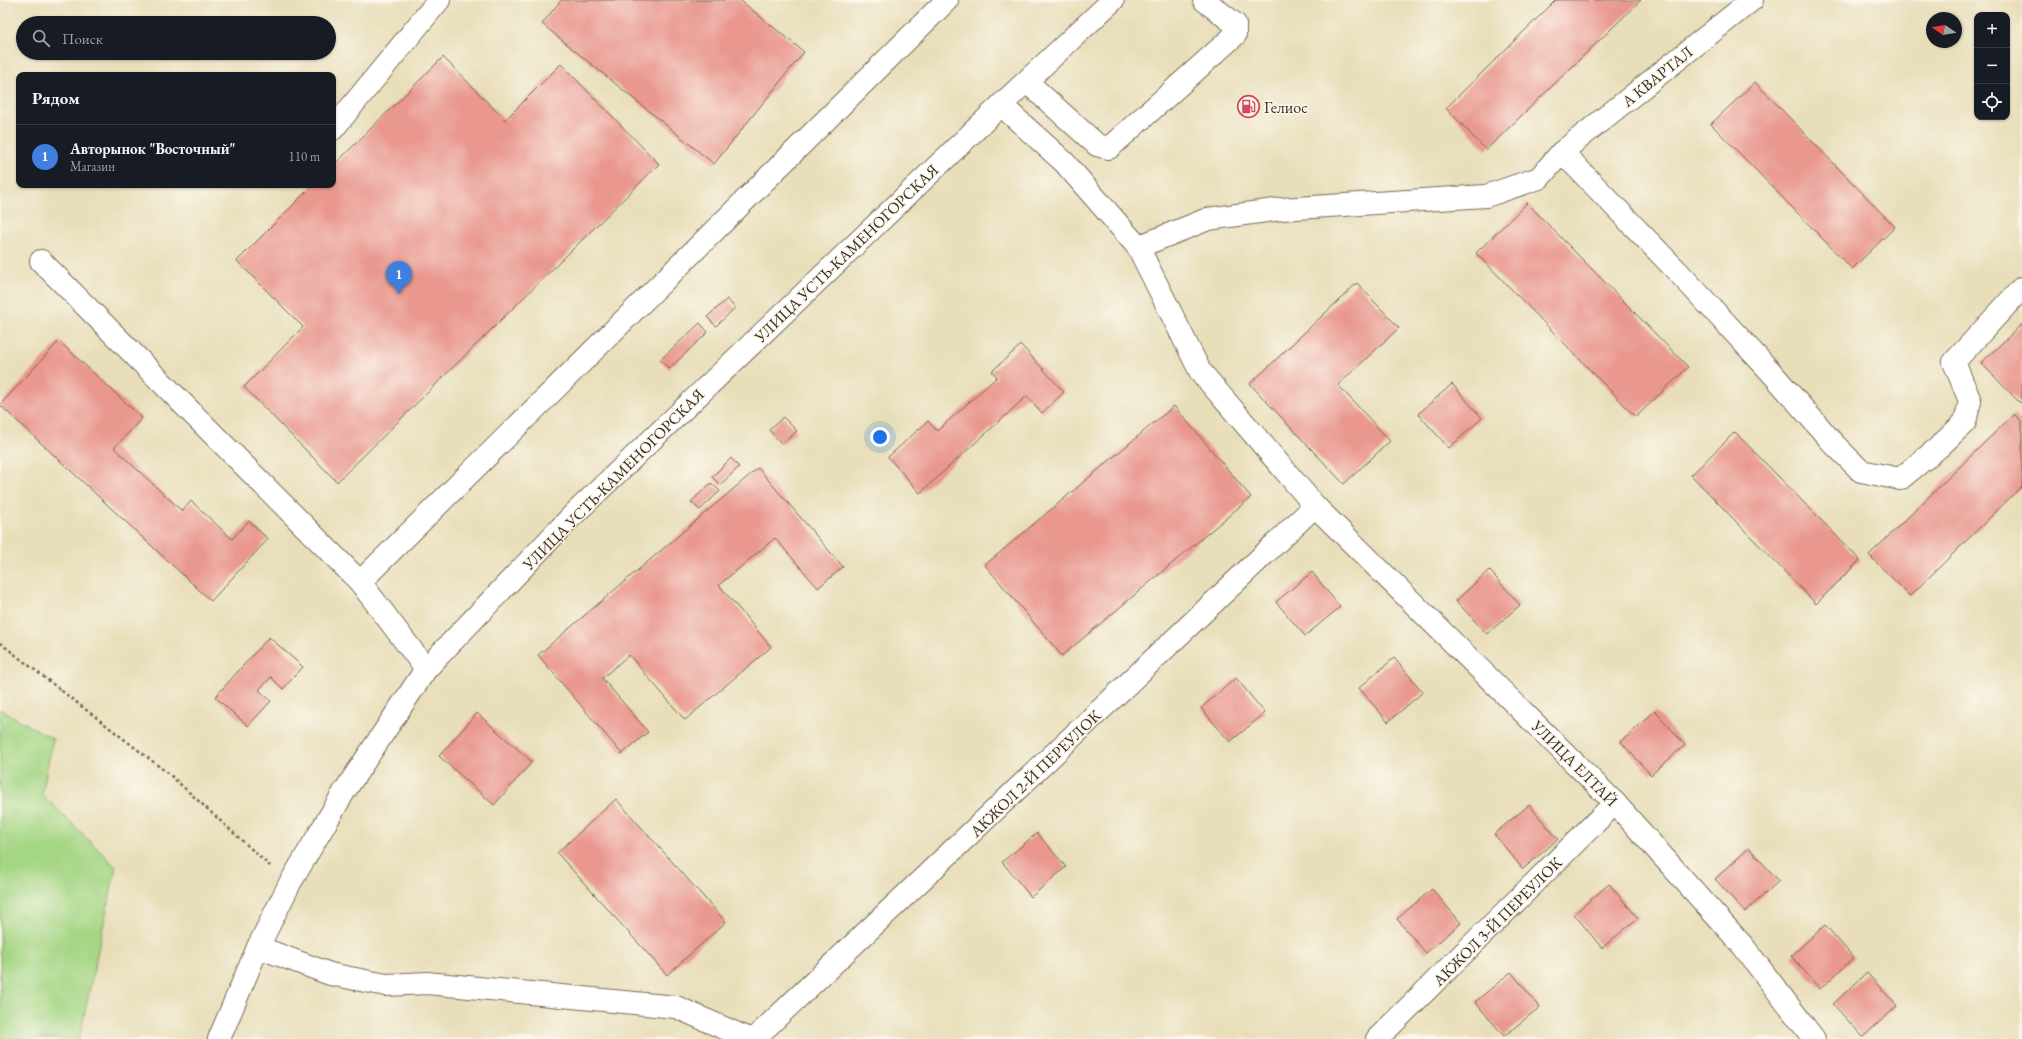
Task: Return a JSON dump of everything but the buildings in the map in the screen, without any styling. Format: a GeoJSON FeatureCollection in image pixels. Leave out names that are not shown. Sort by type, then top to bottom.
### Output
{"type":"FeatureCollection","features":[{"type":"Feature","properties":{"kind":"street"},"geometry":{"type":"LineString","coordinates":[[336,125],[439,0]]}},
{"type":"Feature","properties":{"kind":"street"},"geometry":{"type":"LineString","coordinates":[[360,582],[947,0]]}},
{"type":"Feature","properties":{"kind":"street","name":"УЛИЦА УСТЬ-КАМЕНОГОРСКАЯ"},"geometry":{"type":"LineString","coordinates":[[219,1039],[258,947],[290,883],[344,792],[426,669],[572,516],[1001,105],[1113,0]]}},
{"type":"Feature","properties":{"kind":"street"},"geometry":{"type":"LineString","coordinates":[[1026,82],[1097,144],[1109,148],[1235,35],[1235,24],[1204,0]]}},
{"type":"Feature","properties":{"kind":"street","name":"А КВАРТАЛ"},"geometry":{"type":"LineString","coordinates":[[1138,246],[1208,219],[1281,209],[1486,196],[1539,178],[1562,152],[1752,0]]}},
{"type":"Feature","properties":{"kind":"street","name":"УЛИЦА ЕЛТАЙ"},"geometry":{"type":"LineString","coordinates":[[1001,105],[1064,162],[1138,246],[1200,371],[1315,506],[1615,803],[1743,946],[1814,1039]]}},
{"type":"Feature","properties":{"kind":"street"},"geometry":{"type":"LineString","coordinates":[[1562,152],[1680,274],[1771,372],[1833,443],[1861,471],[1900,479],[1939,447],[1965,422],[1970,401],[1954,362],[2022,288]]}},
{"type":"Feature","properties":{"kind":"street"},"geometry":{"type":"LineString","coordinates":[[41,261],[360,582],[426,669]]}},
{"type":"Feature","properties":{"kind":"street","name":"АКЖОЛ 2-Й ПЕРЕУЛОК"},"geometry":{"type":"LineString","coordinates":[[754,1039],[1315,506]]}},
{"type":"Feature","properties":{"kind":"street","name":"АКЖОЛ 3-Й ПЕРЕУЛОК"},"geometry":{"type":"LineString","coordinates":[[1377,1039],[1615,803]]}},
{"type":"Feature","properties":{"kind":"street"},"geometry":{"type":"LineString","coordinates":[[258,947],[330,974],[386,985],[427,983],[676,1007],[749,1039]]}},
{"type":"Feature","properties":{"kind":"path"},"geometry":{"type":"LineString","coordinates":[[0,643],[169,774],[290,883]]}},
{"type":"Feature","properties":{"kind":"green space"},"geometry":{"type":"Polygon","coordinates":[[[0,709],[53,739],[42,794],[116,867],[79,1039],[0,1039],[0,709]]]}},
{"type":"Feature","properties":{"kind":"place","name":"Гелиос"},"geometry":{"type":"Point","coordinates":[1248,107]}},
{"type":"Feature","properties":{"kind":"place","name":"Авторынок \"Восточный\""},"geometry":{"type":"Point","coordinates":[399,294]}}]}
